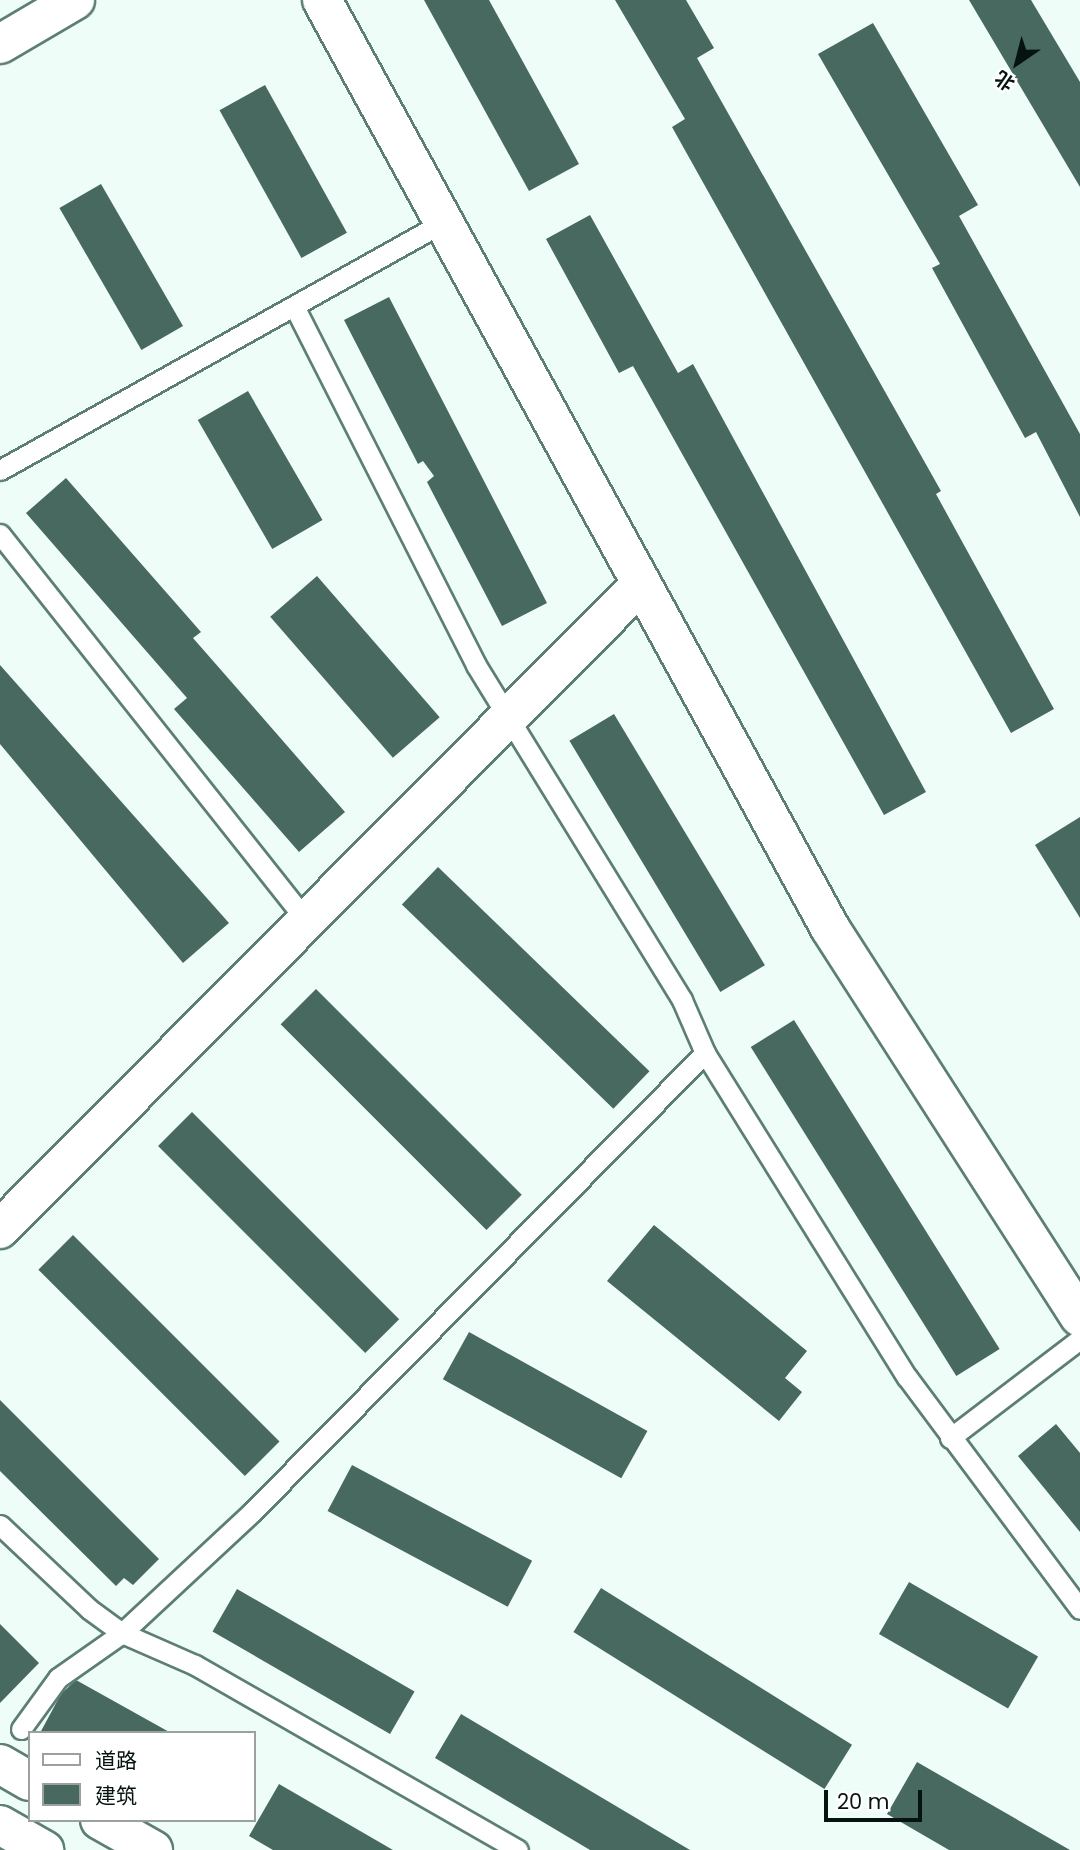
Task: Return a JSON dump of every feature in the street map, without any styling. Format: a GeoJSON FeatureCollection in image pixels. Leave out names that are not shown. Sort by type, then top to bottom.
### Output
{"type":"FeatureCollection","features":[{"type":"Feature","properties":{"kind":"main road"},"geometry":{"type":"LineString","coordinates":[[0,44],[75,0]]}},
{"type":"Feature","properties":{"kind":"main road"},"geometry":{"type":"LineString","coordinates":[[322,0],[830,928],[1080,1317]]}},
{"type":"Feature","properties":{"kind":"main road"},"geometry":{"type":"LineString","coordinates":[[0,1229],[640,585]]}},
{"type":"Feature","properties":{"kind":"main road"},"geometry":{"type":"LineString","coordinates":[[0,1764],[28,1780]]}},
{"type":"Feature","properties":{"kind":"main road"},"geometry":{"type":"LineString","coordinates":[[104,1822],[153,1850]]}},
{"type":"Feature","properties":{"kind":"main road"},"geometry":{"type":"LineString","coordinates":[[0,1825],[44,1850]]}},
{"type":"Feature","properties":{"kind":"lane"},"geometry":{"type":"LineString","coordinates":[[0,470],[442,223]]}},
{"type":"Feature","properties":{"kind":"lane"},"geometry":{"type":"LineString","coordinates":[[294,306],[506,719],[532,752],[682,1000],[705,1053],[950,1438],[1080,1609]]}},
{"type":"Feature","properties":{"kind":"lane"},"geometry":{"type":"LineString","coordinates":[[0,534],[306,920]]}},
{"type":"Feature","properties":{"kind":"lane"},"geometry":{"type":"LineString","coordinates":[[21,1729],[58,1678],[122,1633],[252,1512],[705,1053]]}},
{"type":"Feature","properties":{"kind":"lane"},"geometry":{"type":"LineString","coordinates":[[950,1438],[1080,1339]]}},
{"type":"Feature","properties":{"kind":"lane"},"geometry":{"type":"LineString","coordinates":[[0,1525],[89,1609],[122,1633],[195,1665],[518,1850]]}},
{"type":"Feature","properties":{"kind":"building"},"geometry":{"type":"Polygon","coordinates":[[[424,0],[489,0],[579,164],[529,191],[424,0]]]}},
{"type":"Feature","properties":{"kind":"building"},"geometry":{"type":"Polygon","coordinates":[[[615,0],[686,0],[714,48],[697,58],[941,491],[936,494],[1054,709],[1011,733],[672,127],[685,119],[615,0]]]}},
{"type":"Feature","properties":{"kind":"building"},"geometry":{"type":"Polygon","coordinates":[[[969,0],[1031,0],[1080,82],[1080,187],[969,0]]]}},
{"type":"Feature","properties":{"kind":"building"},"geometry":{"type":"Polygon","coordinates":[[[873,23],[978,205],[959,216],[1080,434],[1080,517],[1036,432],[1025,438],[932,268],[940,264],[818,54],[873,23]]]}},
{"type":"Feature","properties":{"kind":"building"},"geometry":{"type":"Polygon","coordinates":[[[265,85],[347,233],[301,258],[220,110],[265,85]]]}},
{"type":"Feature","properties":{"kind":"building"},"geometry":{"type":"Polygon","coordinates":[[[101,184],[183,326],[141,350],[59,208],[101,184]]]}},
{"type":"Feature","properties":{"kind":"building"},"geometry":{"type":"Polygon","coordinates":[[[590,215],[678,373],[693,364],[926,792],[884,815],[633,366],[619,373],[546,239],[590,215]]]}},
{"type":"Feature","properties":{"kind":"building"},"geometry":{"type":"Polygon","coordinates":[[[389,297],[547,603],[502,626],[427,482],[434,476],[423,461],[418,464],[344,320],[389,297]]]}},
{"type":"Feature","properties":{"kind":"building"},"geometry":{"type":"Polygon","coordinates":[[[248,391],[323,520],[272,549],[198,420],[248,391]]]}},
{"type":"Feature","properties":{"kind":"building"},"geometry":{"type":"Polygon","coordinates":[[[66,478],[201,632],[193,638],[345,812],[299,852],[174,709],[187,698],[26,513],[66,478]]]}},
{"type":"Feature","properties":{"kind":"building"},"geometry":{"type":"Polygon","coordinates":[[[317,576],[440,717],[393,758],[270,617],[317,576]]]}},
{"type":"Feature","properties":{"kind":"building"},"geometry":{"type":"Polygon","coordinates":[[[0,665],[229,923],[183,963],[0,744],[0,665]]]}},
{"type":"Feature","properties":{"kind":"building"},"geometry":{"type":"Polygon","coordinates":[[[614,714],[765,965],[720,992],[569,741],[614,714]]]}},
{"type":"Feature","properties":{"kind":"building"},"geometry":{"type":"Polygon","coordinates":[[[1080,817],[1080,918],[1035,845],[1080,817]]]}},
{"type":"Feature","properties":{"kind":"building"},"geometry":{"type":"Polygon","coordinates":[[[438,867],[649,1071],[613,1109],[402,904],[438,867]]]}},
{"type":"Feature","properties":{"kind":"building"},"geometry":{"type":"Polygon","coordinates":[[[316,989],[522,1195],[486,1230],[281,1024],[316,989]]]}},
{"type":"Feature","properties":{"kind":"building"},"geometry":{"type":"Polygon","coordinates":[[[794,1020],[1000,1349],[956,1376],[751,1047],[794,1020]]]}},
{"type":"Feature","properties":{"kind":"building"},"geometry":{"type":"Polygon","coordinates":[[[192,1112],[399,1319],[365,1353],[158,1146],[192,1112]]]}},
{"type":"Feature","properties":{"kind":"building"},"geometry":{"type":"Polygon","coordinates":[[[654,1225],[807,1351],[785,1378],[802,1392],[779,1421],[607,1281],[654,1225]]]}},
{"type":"Feature","properties":{"kind":"building"},"geometry":{"type":"Polygon","coordinates":[[[73,1235],[279,1441],[245,1476],[38,1270],[73,1235]]]}},
{"type":"Feature","properties":{"kind":"building"},"geometry":{"type":"Polygon","coordinates":[[[469,1332],[647,1431],[621,1478],[443,1379],[469,1332]]]}},
{"type":"Feature","properties":{"kind":"building"},"geometry":{"type":"Polygon","coordinates":[[[0,1400],[159,1559],[133,1585],[124,1578],[116,1586],[0,1471],[0,1400]]]}},
{"type":"Feature","properties":{"kind":"building"},"geometry":{"type":"Polygon","coordinates":[[[1056,1424],[1080,1453],[1080,1532],[1018,1456],[1056,1424]]]}},
{"type":"Feature","properties":{"kind":"building"},"geometry":{"type":"Polygon","coordinates":[[[352,1465],[532,1561],[508,1607],[328,1511],[352,1465]]]}},
{"type":"Feature","properties":{"kind":"building"},"geometry":{"type":"Polygon","coordinates":[[[909,1582],[1038,1656],[1008,1708],[879,1634],[909,1582]]]}},
{"type":"Feature","properties":{"kind":"building"},"geometry":{"type":"Polygon","coordinates":[[[601,1588],[852,1745],[824,1789],[573,1632],[601,1588]]]}},
{"type":"Feature","properties":{"kind":"building"},"geometry":{"type":"Polygon","coordinates":[[[237,1589],[415,1692],[390,1734],[212,1631],[237,1589]]]}},
{"type":"Feature","properties":{"kind":"building"},"geometry":{"type":"Polygon","coordinates":[[[0,1624],[39,1663],[0,1703],[0,1624]]]}},
{"type":"Feature","properties":{"kind":"building"},"geometry":{"type":"Polygon","coordinates":[[[76,1680],[167,1731],[41,1731],[61,1694],[76,1680]]]}},
{"type":"Feature","properties":{"kind":"building"},"geometry":{"type":"Polygon","coordinates":[[[461,1714],[690,1850],[590,1850],[435,1758],[461,1714]]]}},
{"type":"Feature","properties":{"kind":"building"},"geometry":{"type":"Polygon","coordinates":[[[917,1762],[1070,1850],[949,1850],[887,1814],[917,1762]]]}},
{"type":"Feature","properties":{"kind":"building"},"geometry":{"type":"Polygon","coordinates":[[[279,1784],[393,1850],[273,1850],[249,1836],[279,1784]]]}}]}
